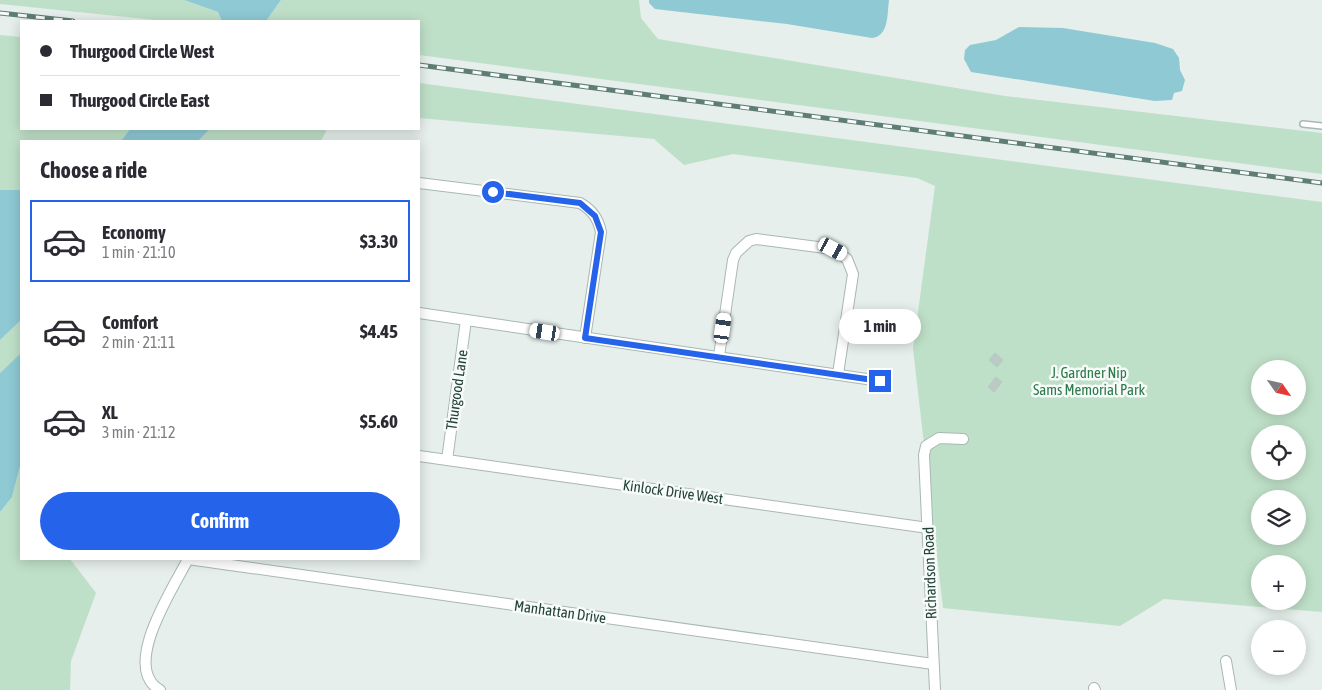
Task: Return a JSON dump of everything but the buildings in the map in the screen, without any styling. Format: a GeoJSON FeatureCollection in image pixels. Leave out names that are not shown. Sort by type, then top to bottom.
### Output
{"type":"FeatureCollection","features":[{"type":"Feature","properties":{"kind":"street"},"geometry":{"type":"LineString","coordinates":[[420,183],[580,203],[595,216],[601,232],[585,338]]}},
{"type":"Feature","properties":{"kind":"street"},"geometry":{"type":"LineString","coordinates":[[719,356],[733,260],[742,246],[756,239],[833,249],[847,259],[853,274],[838,374]]}},
{"type":"Feature","properties":{"kind":"street"},"geometry":{"type":"LineString","coordinates":[[420,313],[880,381]]}},
{"type":"Feature","properties":{"kind":"street","name":"Thurgood Lane"},"geometry":{"type":"LineString","coordinates":[[447,460],[466,320]]}},
{"type":"Feature","properties":{"kind":"street","name":"Richardson Road"},"geometry":{"type":"LineString","coordinates":[[935,690],[924,455],[926,446],[939,438],[963,439]]}},
{"type":"Feature","properties":{"kind":"street","name":"Kinlock Drive West"},"geometry":{"type":"LineString","coordinates":[[420,456],[928,528]]}},
{"type":"Feature","properties":{"kind":"street"},"geometry":{"type":"LineString","coordinates":[[160,690],[150,682],[146,674],[144,661],[158,618],[187,560]]}},
{"type":"Feature","properties":{"kind":"street","name":"Manhattan Drive"},"geometry":{"type":"LineString","coordinates":[[195,560],[933,664]]}},
{"type":"Feature","properties":{"kind":"street"},"geometry":{"type":"LineString","coordinates":[[1226,661],[1231,690]]}},
{"type":"Feature","properties":{"kind":"lane"},"geometry":{"type":"LineString","coordinates":[[1303,124],[1322,126]]}},
{"type":"Feature","properties":{"kind":"green space"},"geometry":{"type":"Polygon","coordinates":[[[0,0],[184,0],[218,12],[222,20],[155,20],[0,4],[0,0]]]}},
{"type":"Feature","properties":{"kind":"green space"},"geometry":{"type":"Polygon","coordinates":[[[281,0],[639,0],[641,18],[658,39],[1005,96],[1322,133],[1322,174],[420,55],[420,20],[267,20],[281,0]]]}},
{"type":"Feature","properties":{"kind":"green space"},"geometry":{"type":"Polygon","coordinates":[[[0,35],[20,37],[20,130],[129,130],[122,140],[20,140],[20,190],[0,190],[0,35]]]}},
{"type":"Feature","properties":{"kind":"green space","name":"J. Gardner Nip Sams Memorial Park"},"geometry":{"type":"Polygon","coordinates":[[[420,83],[1322,202],[1322,612],[1298,610],[1306,610],[1306,555],[1251,555],[1251,606],[1164,599],[1120,626],[943,608],[913,349],[935,186],[917,178],[733,154],[684,165],[654,139],[420,118],[420,83]]]}},
{"type":"Feature","properties":{"kind":"green space"},"geometry":{"type":"Polygon","coordinates":[[[209,130],[326,130],[322,140],[199,140],[209,130]]]}},
{"type":"Feature","properties":{"kind":"green space"},"geometry":{"type":"Polygon","coordinates":[[[20,321],[20,354],[0,373],[0,340],[20,321]]]}},
{"type":"Feature","properties":{"kind":"green space"},"geometry":{"type":"Polygon","coordinates":[[[20,466],[20,560],[71,560],[96,593],[71,661],[70,690],[0,690],[0,512],[12,497],[20,466]]]}},
{"type":"Feature","properties":{"kind":"water"},"geometry":{"type":"Polygon","coordinates":[[[184,0],[281,0],[267,20],[222,20],[218,12],[184,0]]]}},
{"type":"Feature","properties":{"kind":"water"},"geometry":{"type":"Polygon","coordinates":[[[649,0],[889,0],[884,29],[878,36],[872,38],[787,24],[655,9],[649,3],[649,0]]]}},
{"type":"Feature","properties":{"kind":"water"},"geometry":{"type":"Polygon","coordinates":[[[1019,27],[1063,28],[1155,43],[1173,49],[1179,58],[1180,70],[1185,80],[1182,91],[1174,93],[1172,100],[1155,101],[971,72],[964,59],[965,50],[970,45],[996,40],[1019,27]]]}},
{"type":"Feature","properties":{"kind":"water"},"geometry":{"type":"Polygon","coordinates":[[[129,130],[209,130],[199,140],[122,140],[129,130]]]}},
{"type":"Feature","properties":{"kind":"water"},"geometry":{"type":"Polygon","coordinates":[[[0,190],[20,190],[20,321],[0,340],[0,190]]]}},
{"type":"Feature","properties":{"kind":"water"},"geometry":{"type":"Polygon","coordinates":[[[20,354],[20,466],[12,497],[0,512],[0,373],[20,354]]]}},
{"type":"Feature","properties":{"kind":"railway"},"geometry":{"type":"LineString","coordinates":[[0,13],[64,20]]}},
{"type":"Feature","properties":{"kind":"railway"},"geometry":{"type":"LineString","coordinates":[[420,65],[1322,183]]}},
{"type":"Feature","properties":{"kind":"route"},"geometry":{"type":"LineString","coordinates":[[493,192],[580,203],[589,208],[595,216],[601,232],[585,338],[880,381]]}}]}
